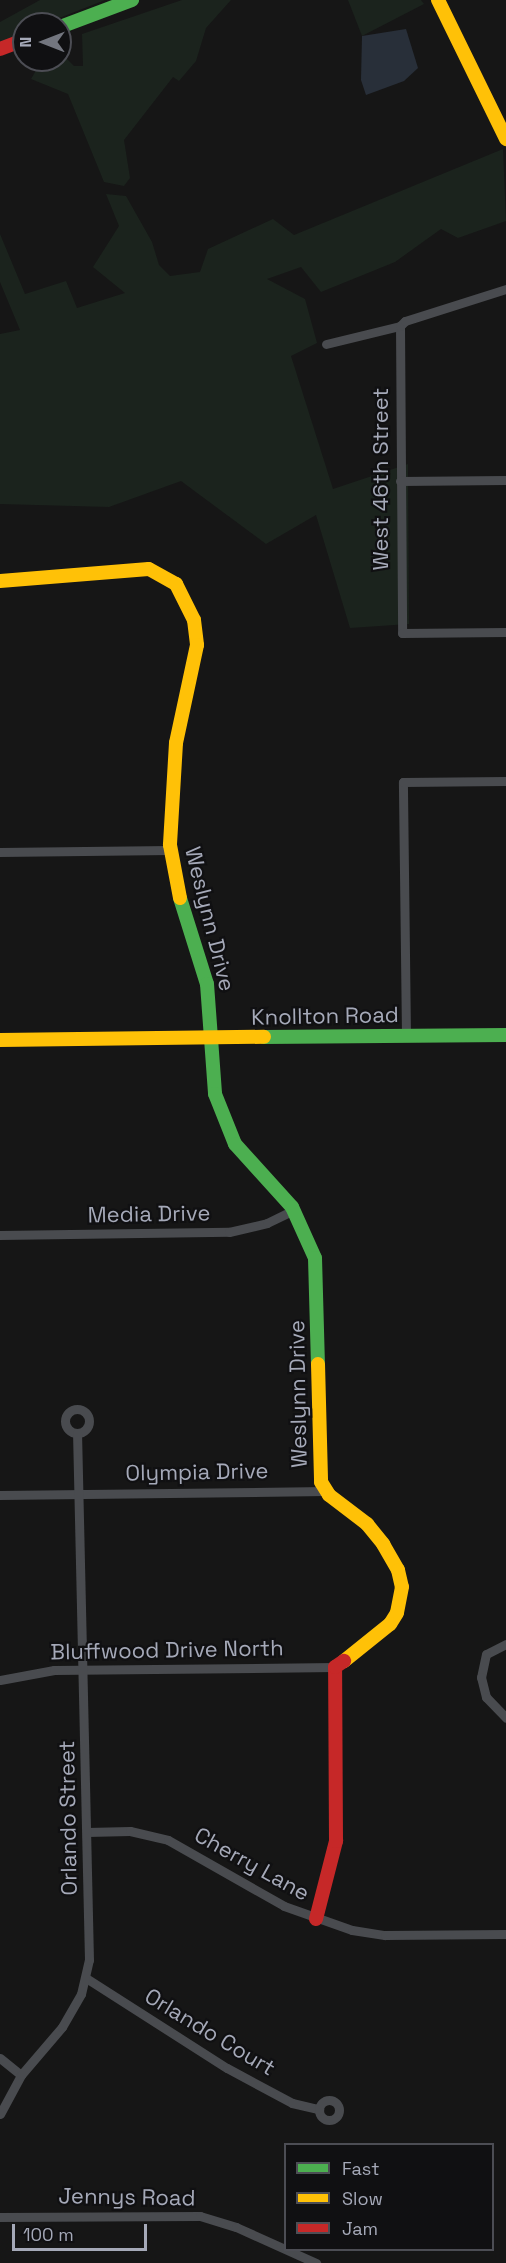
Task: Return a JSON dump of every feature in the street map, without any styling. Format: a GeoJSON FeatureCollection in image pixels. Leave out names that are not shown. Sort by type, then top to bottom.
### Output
{"type":"FeatureCollection","features":[{"type":"Feature","properties":{"kind":"street"},"geometry":{"type":"LineString","coordinates":[[72,22],[132,0]]}},
{"type":"Feature","properties":{"kind":"street"},"geometry":{"type":"LineString","coordinates":[[438,0],[506,139]]}},
{"type":"Feature","properties":{"kind":"street"},"geometry":{"type":"LineString","coordinates":[[326,344],[400,326],[405,321],[506,289]]}},
{"type":"Feature","properties":{"kind":"street","name":"West 46th Street"},"geometry":{"type":"LineString","coordinates":[[400,326],[402,633],[506,632]]}},
{"type":"Feature","properties":{"kind":"street"},"geometry":{"type":"LineString","coordinates":[[400,481],[506,480]]}},
{"type":"Feature","properties":{"kind":"street","name":"Weslynn Drive"},"geometry":{"type":"LineString","coordinates":[[0,581],[70,578],[139,568],[161,573],[176,584],[190,607],[197,641],[176,743],[170,850],[179,896],[205,971],[212,1038],[214,1088],[225,1125],[240,1150],[294,1210],[307,1233],[317,1270],[319,1473],[326,1491]]}},
{"type":"Feature","properties":{"kind":"street"},"geometry":{"type":"LineString","coordinates":[[406,1036],[403,782],[506,781]]}},
{"type":"Feature","properties":{"kind":"street"},"geometry":{"type":"LineString","coordinates":[[0,852],[170,850]]}},
{"type":"Feature","properties":{"kind":"street","name":"Knollton Road"},"geometry":{"type":"LineString","coordinates":[[0,1040],[506,1035]]}},
{"type":"Feature","properties":{"kind":"street","name":"Media Drive"},"geometry":{"type":"LineString","coordinates":[[0,1235],[229,1232],[261,1226],[294,1210]]}},
{"type":"Feature","properties":{"kind":"street","name":"Orlando Street"},"geometry":{"type":"LineString","coordinates":[[0,2114],[21,2075],[62,2027],[86,1978],[90,1949],[77,1433]]}},
{"type":"Feature","properties":{"kind":"street"},"geometry":{"type":"LineString","coordinates":[[316,1919],[336,1841],[335,1667],[366,1647],[395,1617],[402,1592],[396,1566],[373,1530],[326,1491]]}},
{"type":"Feature","properties":{"kind":"street","name":"Olympia Drive"},"geometry":{"type":"LineString","coordinates":[[0,1495],[326,1491]]}},
{"type":"Feature","properties":{"kind":"street"},"geometry":{"type":"LineString","coordinates":[[506,1644],[486,1654],[481,1677],[486,1697],[506,1718]]}},
{"type":"Feature","properties":{"kind":"street","name":"Bluffwood Drive North"},"geometry":{"type":"LineString","coordinates":[[0,1680],[34,1672],[84,1670],[335,1667]]}},
{"type":"Feature","properties":{"kind":"street","name":"Cherry Lane"},"geometry":{"type":"LineString","coordinates":[[87,1832],[130,1831],[168,1840],[265,1896],[316,1919],[385,1935],[506,1934]]}},
{"type":"Feature","properties":{"kind":"street","name":"Orlando Court"},"geometry":{"type":"LineString","coordinates":[[86,1978],[227,2068],[292,2103],[319,2109]]}},
{"type":"Feature","properties":{"kind":"street"},"geometry":{"type":"LineString","coordinates":[[0,2058],[21,2075]]}},
{"type":"Feature","properties":{"kind":"street","name":"Jennys Road"},"geometry":{"type":"LineString","coordinates":[[0,2217],[200,2216],[225,2222],[284,2249]]}},
{"type":"Feature","properties":{"kind":"street","name":"Jennys Road"},"geometry":{"type":"LineString","coordinates":[[289,2251],[316,2263]]}},
{"type":"Feature","properties":{"kind":"shaded area"},"geometry":{"type":"Polygon","coordinates":[[[40,0],[105,0],[72,13],[18,12],[40,0]]]}},
{"type":"Feature","properties":{"kind":"shaded area"},"geometry":{"type":"Polygon","coordinates":[[[182,0],[231,0],[206,28],[196,61],[179,81],[173,77],[124,140],[130,178],[124,186],[104,182],[68,94],[31,79],[35,72],[72,72],[72,64],[83,66],[82,34],[182,0]]]}},
{"type":"Feature","properties":{"kind":"shaded area"},"geometry":{"type":"Polygon","coordinates":[[[348,0],[421,0],[424,4],[362,36],[348,0]]]}},
{"type":"Feature","properties":{"kind":"shaded area"},"geometry":{"type":"Polygon","coordinates":[[[12,15],[12,38],[0,44],[0,22],[12,15]]]}},
{"type":"Feature","properties":{"kind":"shaded area"},"geometry":{"type":"Polygon","coordinates":[[[406,29],[418,68],[404,81],[366,95],[361,80],[362,36],[406,29]]]}},
{"type":"Feature","properties":{"kind":"shaded area"},"geometry":{"type":"Polygon","coordinates":[[[503,149],[506,221],[458,238],[441,229],[395,262],[321,292],[301,267],[267,279],[305,299],[317,343],[291,356],[333,489],[408,464],[409,624],[350,628],[316,515],[266,544],[181,481],[109,507],[0,504],[0,334],[20,330],[0,282],[0,234],[25,294],[66,281],[77,308],[125,293],[93,267],[119,226],[106,194],[126,196],[152,242],[159,265],[170,276],[200,272],[208,249],[273,219],[294,235],[503,149]]]}},
{"type":"Feature","properties":{"kind":"traffic: fast"},"geometry":{"type":"LineString","coordinates":[[72,22],[132,0]]}},
{"type":"Feature","properties":{"kind":"traffic: fast"},"geometry":{"type":"LineString","coordinates":[[180,898],[207,984],[215,1094],[235,1144],[292,1207],[315,1258],[318,1364]]}},
{"type":"Feature","properties":{"kind":"traffic: fast"},"geometry":{"type":"LineString","coordinates":[[264,1037],[506,1035]]}},
{"type":"Feature","properties":{"kind":"traffic: slow"},"geometry":{"type":"LineString","coordinates":[[438,0],[506,139]]}},
{"type":"Feature","properties":{"kind":"traffic: slow"},"geometry":{"type":"LineString","coordinates":[[0,581],[149,569],[176,584],[194,620],[197,645],[176,743],[170,845],[180,898]]}},
{"type":"Feature","properties":{"kind":"traffic: slow"},"geometry":{"type":"LineString","coordinates":[[0,1040],[264,1037]]}},
{"type":"Feature","properties":{"kind":"traffic: slow"},"geometry":{"type":"LineString","coordinates":[[318,1364],[321,1482],[329,1495],[367,1524],[383,1544],[398,1570],[402,1587],[397,1613],[390,1624],[344,1661]]}},
{"type":"Feature","properties":{"kind":"traffic: jam"},"geometry":{"type":"LineString","coordinates":[[0,49],[12,44]]}},
{"type":"Feature","properties":{"kind":"traffic: jam"},"geometry":{"type":"LineString","coordinates":[[316,1919],[336,1841],[335,1667],[344,1661]]}}]}
